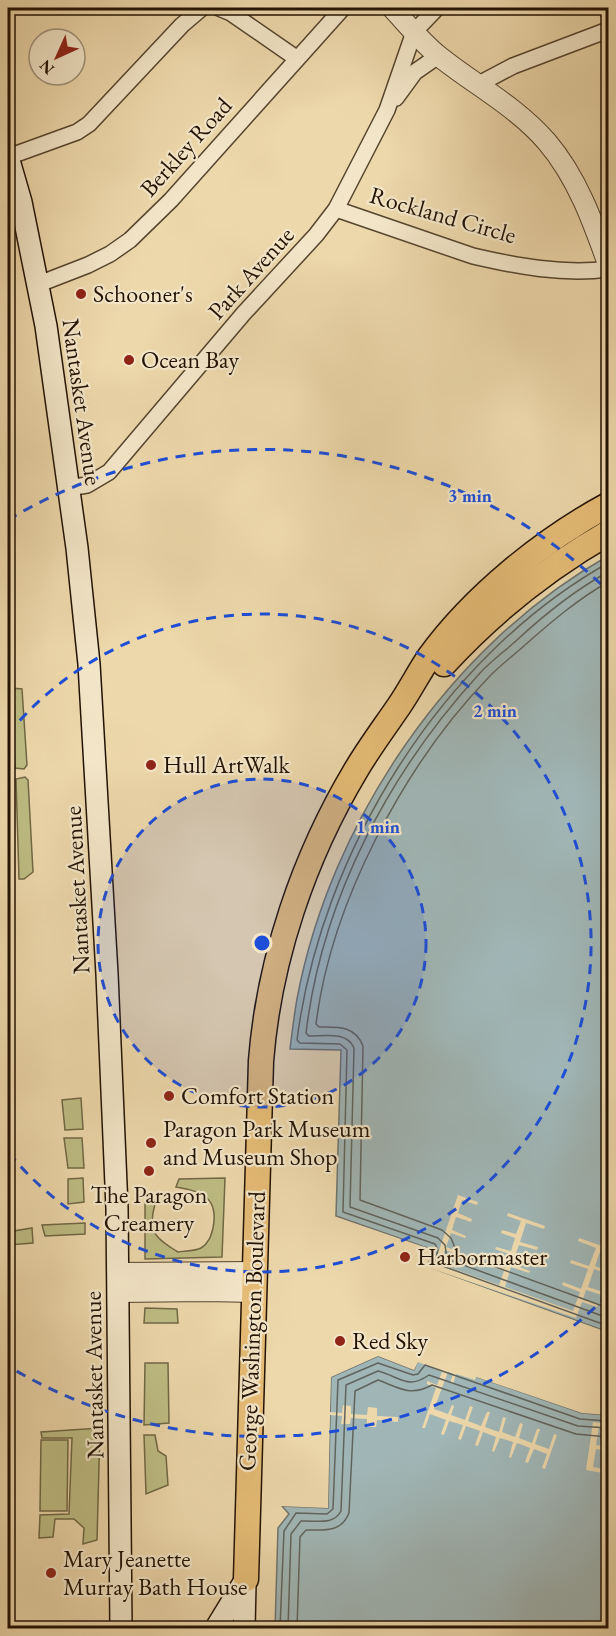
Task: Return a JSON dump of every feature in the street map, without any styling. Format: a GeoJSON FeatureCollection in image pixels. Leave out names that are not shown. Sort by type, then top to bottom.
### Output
{"type":"FeatureCollection","features":[{"type":"Feature","properties":{"kind":"main road","name":"Nantasket Avenue"},"geometry":{"type":"LineString","coordinates":[[8,157],[21,202],[39,284],[54,375],[85,613],[93,715],[111,1062],[118,1282],[121,1629]]}},
{"type":"Feature","properties":{"kind":"main road","name":"George Washington Boulevard"},"geometry":{"type":"LineString","coordinates":[[244,1629],[261,1061],[266,1020],[278,962],[300,888],[327,824],[360,763],[430,656],[491,590],[550,540],[609,505]]}},
{"type":"Feature","properties":{"kind":"main road","name":"George Washington Boulevard"},"geometry":{"type":"LineString","coordinates":[[400,705],[476,630],[515,597],[564,561],[609,533]]}},
{"type":"Feature","properties":{"kind":"main road"},"geometry":{"type":"LineString","coordinates":[[216,1629],[246,1579]]}},
{"type":"Feature","properties":{"kind":"street"},"geometry":{"type":"LineString","coordinates":[[8,157],[77,132],[89,124],[182,25],[202,8]]}},
{"type":"Feature","properties":{"kind":"street"},"geometry":{"type":"LineString","coordinates":[[219,8],[231,13],[296,58]]}},
{"type":"Feature","properties":{"kind":"street","name":"Berkley Road"},"geometry":{"type":"LineString","coordinates":[[39,284],[88,265],[110,254],[130,240],[171,200],[343,8]]}},
{"type":"Feature","properties":{"kind":"street"},"geometry":{"type":"LineString","coordinates":[[392,8],[438,56],[479,84],[538,132],[561,160],[590,216],[609,264]]}},
{"type":"Feature","properties":{"kind":"street","name":"Park Avenue"},"geometry":{"type":"LineString","coordinates":[[68,488],[93,483],[113,467],[244,313],[316,235],[336,209],[387,110],[414,32],[437,8]]}},
{"type":"Feature","properties":{"kind":"street"},"geometry":{"type":"LineString","coordinates":[[606,8],[609,12]]}},
{"type":"Feature","properties":{"kind":"street"},"geometry":{"type":"LineString","coordinates":[[479,84],[513,66],[609,30]]}},
{"type":"Feature","properties":{"kind":"street","name":"Park Avenue"},"geometry":{"type":"LineString","coordinates":[[387,110],[415,72],[438,56]]}},
{"type":"Feature","properties":{"kind":"street","name":"Rockland Circle"},"geometry":{"type":"LineString","coordinates":[[336,209],[491,260],[573,272],[609,269]]}},
{"type":"Feature","properties":{"kind":"street"},"geometry":{"type":"LineString","coordinates":[[118,1282],[207,1291],[254,1282]]}},
{"type":"Feature","properties":{"kind":"shaded area"},"geometry":{"type":"Polygon","coordinates":[[[11,688],[22,689],[27,765],[24,769],[15,768],[11,688]]]}},
{"type":"Feature","properties":{"kind":"shaded area"},"geometry":{"type":"Polygon","coordinates":[[[25,777],[28,780],[33,872],[24,879],[19,879],[16,779],[25,777]]]}},
{"type":"Feature","properties":{"kind":"shaded area"},"geometry":{"type":"Polygon","coordinates":[[[81,1098],[83,1129],[65,1130],[62,1100],[81,1098]]]}},
{"type":"Feature","properties":{"kind":"shaded area"},"geometry":{"type":"Polygon","coordinates":[[[64,1138],[82,1138],[84,1168],[68,1168],[64,1138]]]}},
{"type":"Feature","properties":{"kind":"shaded area"},"geometry":{"type":"Polygon","coordinates":[[[83,1178],[84,1202],[68,1204],[68,1179],[83,1178]]]}},
{"type":"Feature","properties":{"kind":"shaded area"},"geometry":{"type":"Polygon","coordinates":[[[225,1178],[222,1257],[145,1259],[145,1204],[156,1201],[152,1226],[163,1242],[178,1252],[199,1249],[206,1244],[213,1228],[211,1203],[201,1194],[176,1187],[179,1179],[225,1178]]]}},
{"type":"Feature","properties":{"kind":"shaded area"},"geometry":{"type":"Polygon","coordinates":[[[85,1223],[85,1234],[45,1236],[42,1225],[85,1223]]]}},
{"type":"Feature","properties":{"kind":"shaded area"},"geometry":{"type":"Polygon","coordinates":[[[32,1228],[33,1243],[8,1245],[8,1232],[32,1228]]]}},
{"type":"Feature","properties":{"kind":"shaded area"},"geometry":{"type":"Polygon","coordinates":[[[145,1308],[177,1309],[178,1323],[144,1323],[145,1308]]]}},
{"type":"Feature","properties":{"kind":"shaded area"},"geometry":{"type":"Polygon","coordinates":[[[145,1363],[168,1363],[169,1423],[144,1425],[145,1363]]]}},
{"type":"Feature","properties":{"kind":"shaded area"},"geometry":{"type":"Polygon","coordinates":[[[100,1428],[97,1540],[83,1544],[84,1528],[74,1519],[55,1519],[53,1537],[39,1538],[40,1515],[69,1514],[72,1438],[42,1438],[41,1432],[100,1428]]]}},
{"type":"Feature","properties":{"kind":"shaded area"},"geometry":{"type":"Polygon","coordinates":[[[144,1435],[155,1435],[158,1451],[166,1456],[168,1485],[146,1494],[144,1435]]]}},
{"type":"Feature","properties":{"kind":"shaded area"},"geometry":{"type":"Polygon","coordinates":[[[41,1440],[68,1440],[67,1511],[40,1511],[41,1440]]]}},
{"type":"Feature","properties":{"kind":"water"},"geometry":{"type":"Polygon","coordinates":[[[608,556],[608,1332],[427,1267],[433,1250],[336,1216],[341,1050],[290,1049],[297,999],[313,933],[337,868],[368,805],[406,744],[449,689],[497,638],[551,593],[608,556]]]}},
{"type":"Feature","properties":{"kind":"water"},"geometry":{"type":"Polygon","coordinates":[[[378,1356],[414,1370],[419,1357],[582,1413],[608,1415],[608,1628],[275,1628],[278,1528],[289,1514],[282,1506],[328,1508],[331,1377],[378,1356]]]}},
{"type":"Feature","properties":{"kind":"pier"},"geometry":{"type":"Polygon","coordinates":[[[458,1195],[478,1202],[477,1205],[462,1200],[458,1213],[472,1219],[471,1222],[456,1217],[452,1230],[466,1236],[465,1238],[451,1233],[446,1247],[460,1252],[459,1255],[445,1250],[440,1264],[499,1285],[504,1271],[489,1266],[490,1264],[505,1268],[509,1254],[495,1249],[496,1247],[511,1251],[515,1238],[501,1233],[502,1230],[516,1234],[521,1221],[507,1216],[508,1213],[545,1226],[544,1229],[526,1223],[520,1242],[538,1247],[537,1250],[519,1245],[512,1264],[530,1271],[529,1273],[511,1267],[505,1287],[573,1311],[580,1292],[562,1285],[563,1282],[581,1289],[588,1269],[570,1263],[571,1260],[589,1266],[596,1248],[578,1241],[579,1238],[608,1248],[608,1252],[601,1249],[595,1266],[608,1271],[608,1274],[594,1269],[588,1287],[606,1293],[605,1296],[586,1290],[583,1299],[598,1304],[597,1307],[582,1302],[576,1318],[427,1267],[604,1331],[608,1321],[608,1335],[425,1269],[429,1252],[335,1219],[333,1216],[433,1250],[428,1262],[434,1265],[458,1195]]]}},
{"type":"Feature","properties":{"kind":"pier"},"geometry":{"type":"Polygon","coordinates":[[[377,1353],[413,1366],[417,1355],[420,1354],[583,1410],[608,1412],[608,1415],[582,1413],[476,1377],[475,1380],[456,1374],[453,1384],[450,1383],[453,1374],[448,1372],[434,1409],[448,1414],[452,1405],[454,1406],[451,1415],[465,1420],[470,1406],[473,1407],[468,1421],[481,1426],[487,1412],[490,1412],[485,1427],[499,1432],[503,1417],[506,1418],[502,1432],[515,1437],[520,1423],[523,1424],[519,1438],[532,1443],[537,1429],[540,1429],[535,1444],[549,1449],[554,1434],[557,1435],[545,1469],[542,1468],[547,1454],[534,1449],[528,1463],[525,1462],[530,1448],[517,1443],[511,1458],[509,1457],[513,1442],[500,1438],[494,1452],[492,1451],[496,1437],[483,1432],[478,1446],[475,1445],[480,1431],[466,1426],[461,1440],[458,1439],[463,1425],[449,1421],[444,1435],[441,1434],[446,1420],[430,1414],[425,1428],[422,1428],[436,1388],[427,1384],[427,1381],[437,1385],[442,1372],[418,1362],[414,1370],[378,1356],[331,1377],[330,1412],[342,1413],[343,1405],[351,1406],[351,1414],[367,1415],[368,1407],[377,1408],[377,1416],[398,1417],[398,1422],[377,1420],[376,1427],[367,1427],[367,1419],[351,1418],[350,1424],[341,1424],[342,1416],[330,1415],[328,1508],[279,1506],[281,1503],[325,1505],[328,1376],[377,1353]]]}},
{"type":"Feature","properties":{"kind":"pier"},"geometry":{"type":"Polygon","coordinates":[[[593,1422],[608,1424],[608,1428],[599,1427],[596,1445],[608,1447],[608,1451],[596,1449],[593,1467],[608,1470],[608,1474],[586,1470],[593,1422]]]}},
{"type":"Feature","properties":{"kind":"place","name":"Schooner's"},"geometry":{"type":"Point","coordinates":[81,294]}},
{"type":"Feature","properties":{"kind":"place","name":"Ocean Bay"},"geometry":{"type":"Point","coordinates":[129,360]}},
{"type":"Feature","properties":{"kind":"place","name":"Hull ArtWalk"},"geometry":{"type":"Point","coordinates":[151,765]}},
{"type":"Feature","properties":{"kind":"place","name":"Comfort Station"},"geometry":{"type":"Point","coordinates":[169,1096]}},
{"type":"Feature","properties":{"kind":"place","name":"Paragon Park Museum and Museum Shop"},"geometry":{"type":"Point","coordinates":[151,1143]}},
{"type":"Feature","properties":{"kind":"place","name":"The Paragon Creamery"},"geometry":{"type":"Point","coordinates":[149,1171]}},
{"type":"Feature","properties":{"kind":"place","name":"Harbormaster"},"geometry":{"type":"Point","coordinates":[405,1257]}},
{"type":"Feature","properties":{"kind":"place","name":"Red Sky"},"geometry":{"type":"Point","coordinates":[340,1341]}},
{"type":"Feature","properties":{"kind":"place","name":"Mary Jeanette Murray Bath House"},"geometry":{"type":"Point","coordinates":[51,1573]}}]}
